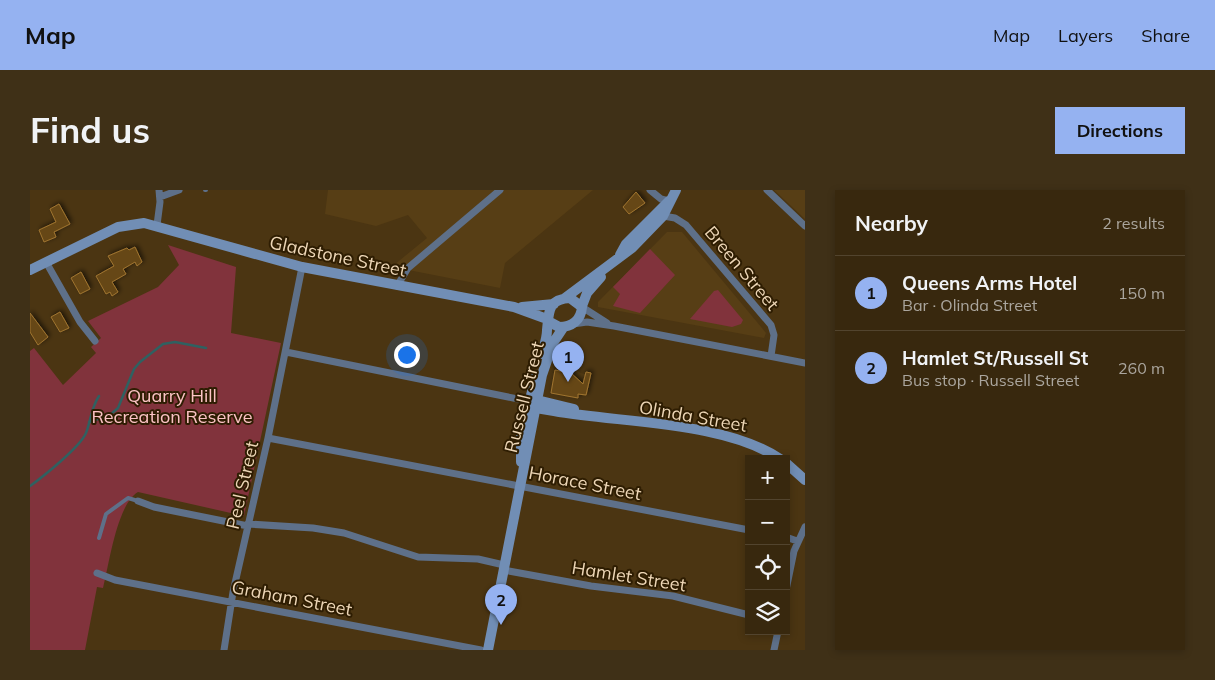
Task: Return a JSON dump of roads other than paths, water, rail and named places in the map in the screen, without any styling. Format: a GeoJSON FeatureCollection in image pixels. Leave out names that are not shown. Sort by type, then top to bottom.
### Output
{"type":"FeatureCollection","features":[{"type":"Feature","properties":{"kind":"main road"},"geometry":{"type":"LineString","coordinates":[[671,194],[626,244],[620,256],[586,293],[580,316],[573,324],[562,328],[553,325],[548,320],[549,309],[554,304],[565,298],[620,256],[632,248],[663,216],[671,194]]}},
{"type":"Feature","properties":{"kind":"main road","name":"Gladstone Street"},"geometry":{"type":"LineString","coordinates":[[30,270],[126,224],[138,222],[157,225],[302,267],[514,307],[548,320]]}},
{"type":"Feature","properties":{"kind":"main road"},"geometry":{"type":"LineString","coordinates":[[565,298],[574,300],[582,307]]}},
{"type":"Feature","properties":{"kind":"main road","name":"Gladstone Street"},"geometry":{"type":"LineString","coordinates":[[514,307],[554,304]]}},
{"type":"Feature","properties":{"kind":"main road","name":"Russell Street"},"geometry":{"type":"LineString","coordinates":[[488,650],[548,320]]}},
{"type":"Feature","properties":{"kind":"main road","name":"Russell Street"},"geometry":{"type":"LineString","coordinates":[[534,403],[548,355],[555,337],[562,328]]}},
{"type":"Feature","properties":{"kind":"main road","name":"Olinda Street"},"geometry":{"type":"LineString","coordinates":[[534,403],[596,416],[733,438],[759,447],[773,455]]}},
{"type":"Feature","properties":{"kind":"main road","name":"Olinda Street"},"geometry":{"type":"LineString","coordinates":[[626,421],[729,443],[758,455]]}},
{"type":"Feature","properties":{"kind":"main road"},"geometry":{"type":"LineString","coordinates":[[790,467],[805,481]]}},
{"type":"Feature","properties":{"kind":"main road"},"geometry":{"type":"LineString","coordinates":[[790,473],[805,481]]}},
{"type":"Feature","properties":{"kind":"street"},"geometry":{"type":"LineString","coordinates":[[157,225],[160,194],[179,190]]}},
{"type":"Feature","properties":{"kind":"street"},"geometry":{"type":"LineString","coordinates":[[397,286],[408,268],[500,190]]}},
{"type":"Feature","properties":{"kind":"street"},"geometry":{"type":"LineString","coordinates":[[650,190],[658,197],[671,194]]}},
{"type":"Feature","properties":{"kind":"street"},"geometry":{"type":"LineString","coordinates":[[768,190],[805,226]]}},
{"type":"Feature","properties":{"kind":"street","name":"Breen Street"},"geometry":{"type":"LineString","coordinates":[[663,216],[675,218],[686,225],[771,325],[774,336],[771,356]]}},
{"type":"Feature","properties":{"kind":"street"},"geometry":{"type":"LineString","coordinates":[[46,262],[80,322],[95,341]]}},
{"type":"Feature","properties":{"kind":"street","name":"Peel Street"},"geometry":{"type":"LineString","coordinates":[[224,650],[231,602],[268,438],[302,267]]}},
{"type":"Feature","properties":{"kind":"street"},"geometry":{"type":"LineString","coordinates":[[582,307],[614,326]]}},
{"type":"Feature","properties":{"kind":"street"},"geometry":{"type":"LineString","coordinates":[[573,324],[587,322],[614,326],[805,363]]}},
{"type":"Feature","properties":{"kind":"street","name":"Olinda Street"},"geometry":{"type":"LineString","coordinates":[[286,352],[534,403]]}},
{"type":"Feature","properties":{"kind":"street","name":"Horace Street"},"geometry":{"type":"LineString","coordinates":[[268,438],[520,481],[745,529]]}},
{"type":"Feature","properties":{"kind":"street","name":"Hamlet Street"},"geometry":{"type":"LineString","coordinates":[[138,501],[154,507],[248,525],[313,528],[344,533],[418,558],[469,559],[591,586],[673,596],[745,614]]}},
{"type":"Feature","properties":{"kind":"street"},"geometry":{"type":"LineString","coordinates":[[790,572],[797,540],[805,527]]}},
{"type":"Feature","properties":{"kind":"street"},"geometry":{"type":"LineString","coordinates":[[790,538],[797,540]]}},
{"type":"Feature","properties":{"kind":"street","name":"Graham Street"},"geometry":{"type":"LineString","coordinates":[[97,573],[115,580],[482,650]]}},
{"type":"Feature","properties":{"kind":"street"},"geometry":{"type":"LineString","coordinates":[[774,650],[777,635]]}},
{"type":"Feature","properties":{"kind":"lane"},"geometry":{"type":"LineString","coordinates":[[99,538],[106,514],[128,498],[138,501]]}},
{"type":"Feature","properties":{"kind":"waterway"},"geometry":{"type":"LineString","coordinates":[[89,422],[110,415],[118,408],[134,369],[163,344],[175,342],[206,348]]}},
{"type":"Feature","properties":{"kind":"waterway"},"geometry":{"type":"LineString","coordinates":[[30,486],[77,446],[86,433],[99,396]]}},
{"type":"Feature","properties":{"kind":"place","name":"Queens Arms Hotel"},"geometry":{"type":"Point","coordinates":[568,382]}},
{"type":"Feature","properties":{"kind":"place","name":"Hamlet St/Russell St"},"geometry":{"type":"Point","coordinates":[501,625]}},
{"type":"Feature","properties":{"kind":"park label","name":"Quarry Hill Recreation Reserve"},"geometry":{"type":"Point","coordinates":[172,405]}}]}
